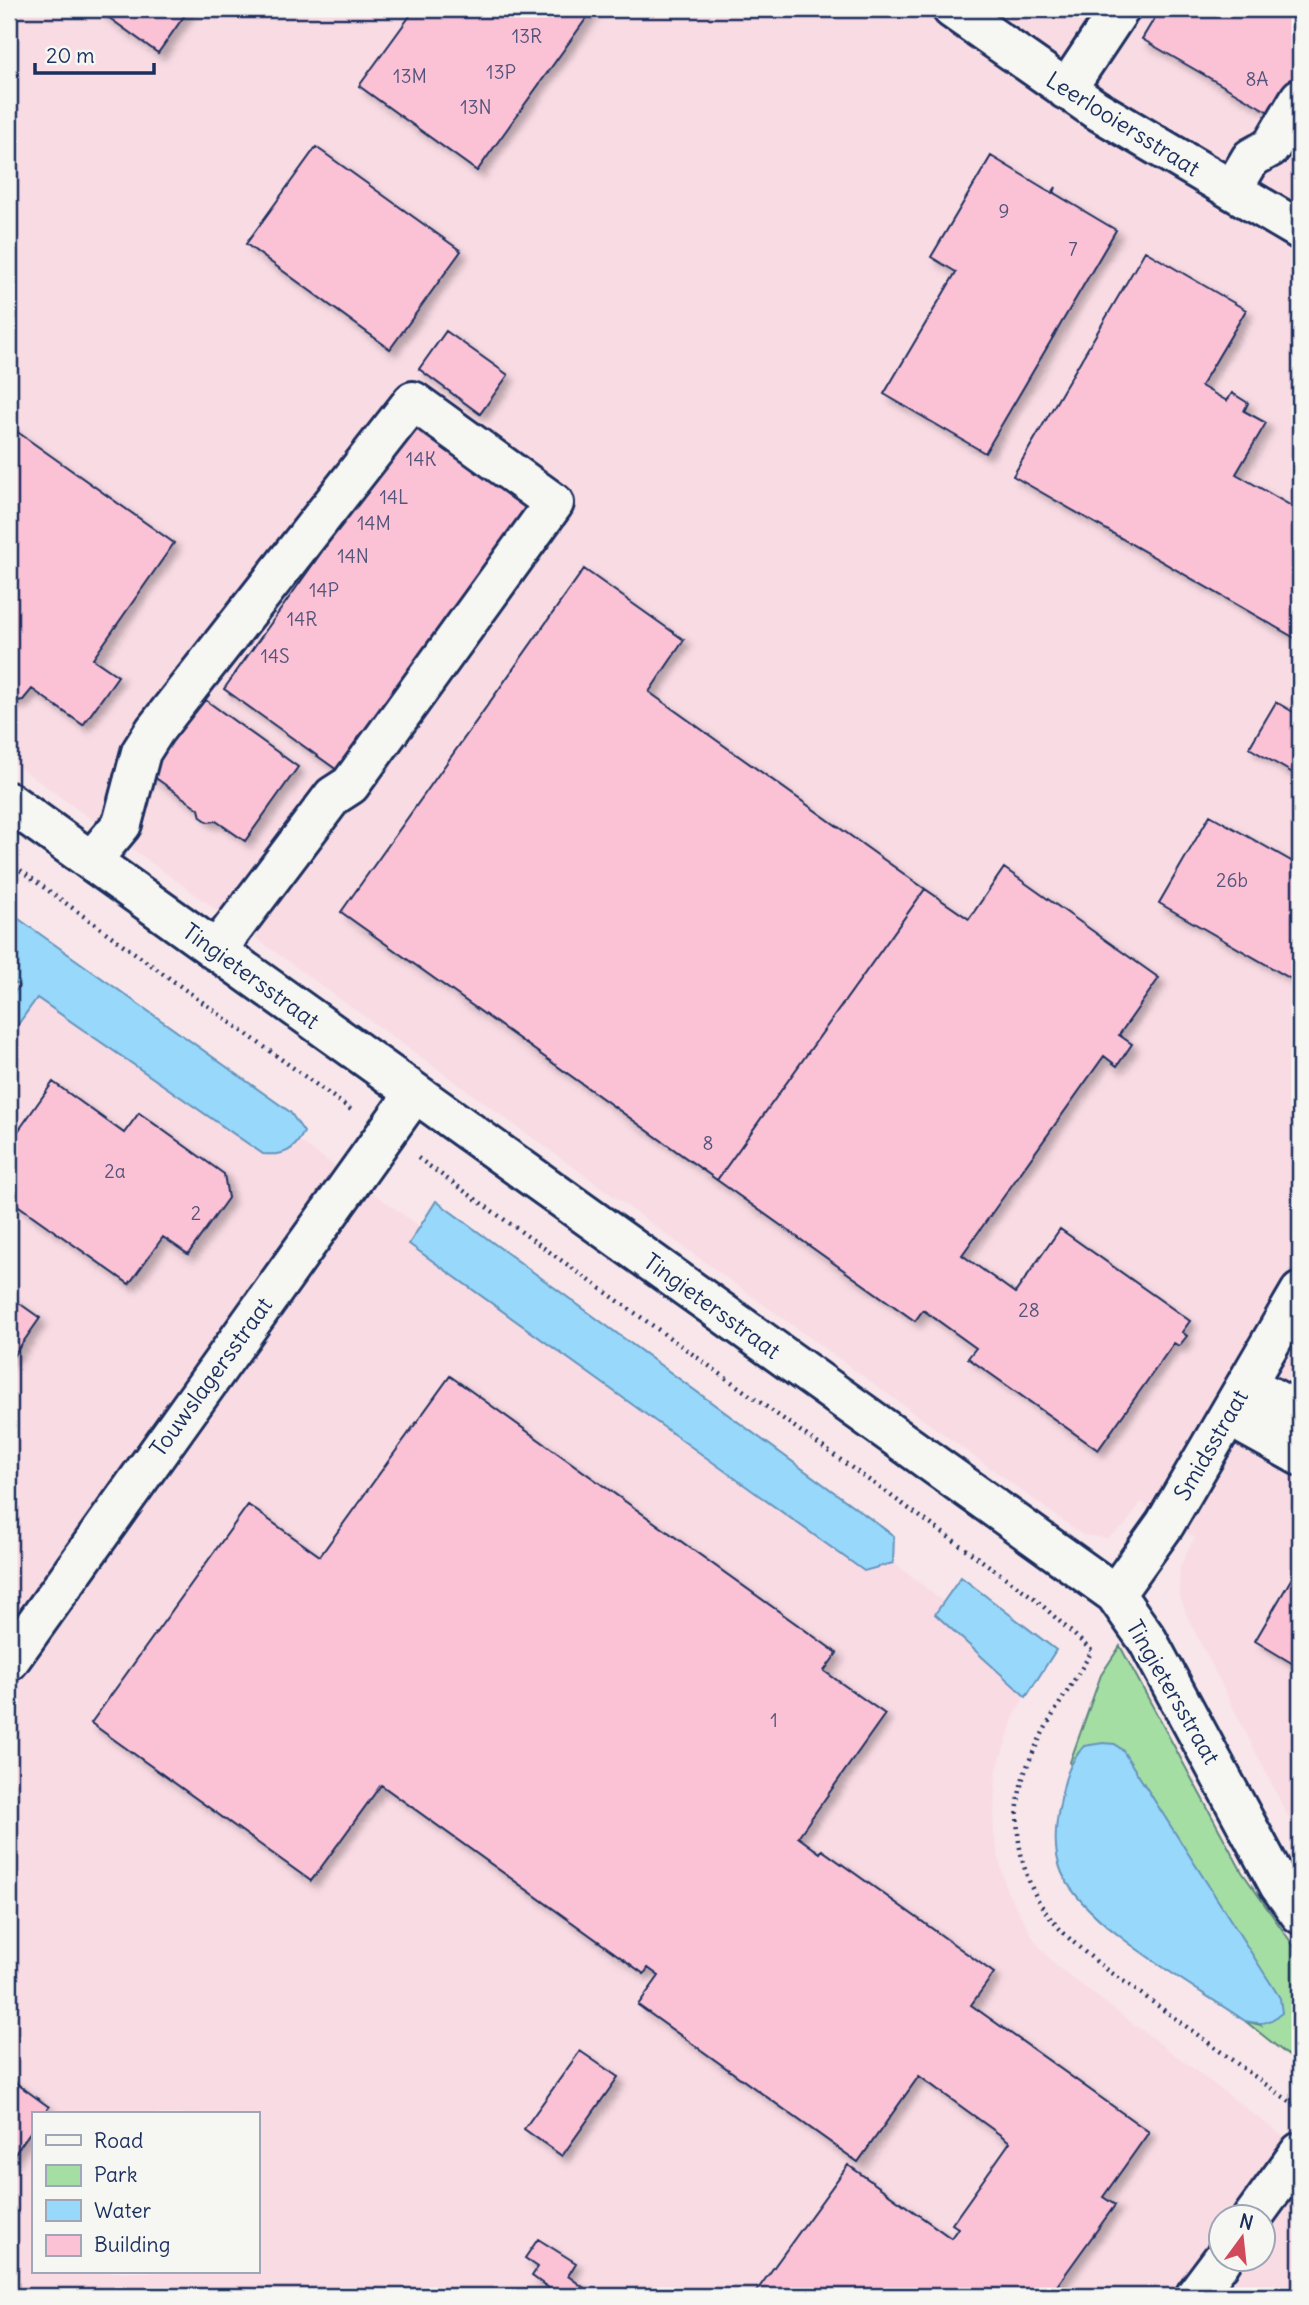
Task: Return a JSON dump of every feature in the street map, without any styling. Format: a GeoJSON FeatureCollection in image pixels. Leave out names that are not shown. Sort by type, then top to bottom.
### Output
{"type":"FeatureCollection","features":[{"type":"Feature","properties":{"kind":"street","name":"Leerlooiersstraat"},"geometry":{"type":"LineString","coordinates":[[952,9],[1066,90],[1300,230]]}},
{"type":"Feature","properties":{"kind":"street"},"geometry":{"type":"LineString","coordinates":[[1066,90],[1120,9]]}},
{"type":"Feature","properties":{"kind":"street"},"geometry":{"type":"LineString","coordinates":[[1232,190],[1251,158],[1271,147],[1300,98]]}},
{"type":"Feature","properties":{"kind":"street"},"geometry":{"type":"LineString","coordinates":[[91,861],[122,824],[141,752],[155,730],[413,401],[554,503],[350,785],[333,796],[216,951]]}},
{"type":"Feature","properties":{"kind":"street","name":"Tingietersstraat"},"geometry":{"type":"LineString","coordinates":[[9,802],[1115,1594],[1148,1641],[1279,1885],[1300,1914]]}},
{"type":"Feature","properties":{"kind":"street","name":"Touwslagersstraat"},"geometry":{"type":"LineString","coordinates":[[9,1661],[414,1094]]}},
{"type":"Feature","properties":{"kind":"street","name":"Smidsstraat"},"geometry":{"type":"LineString","coordinates":[[1115,1594],[1166,1524],[1300,1292]]}},
{"type":"Feature","properties":{"kind":"street"},"geometry":{"type":"LineString","coordinates":[[1247,1384],[1300,1413]]}},
{"type":"Feature","properties":{"kind":"street"},"geometry":{"type":"LineString","coordinates":[[1228,1416],[1300,1455]]}},
{"type":"Feature","properties":{"kind":"street"},"geometry":{"type":"LineString","coordinates":[[1262,2204],[1300,2152]]}},
{"type":"Feature","properties":{"kind":"street"},"geometry":{"type":"LineString","coordinates":[[1195,2296],[1211,2274]]}},
{"type":"Feature","properties":{"kind":"path"},"geometry":{"type":"LineString","coordinates":[[9,862],[1034,1598],[1092,1651],[1040,1739],[1024,1774],[1019,1805],[1020,1850],[1029,1882],[1047,1914],[1086,1954],[1300,2109]]}},
{"type":"Feature","properties":{"kind":"shaded area"},"geometry":{"type":"Polygon","coordinates":[[[9,9],[1300,9],[1300,1840],[1189,1620],[1179,1594],[1180,1566],[1195,1538],[1141,1502],[1125,1526],[1107,1538],[1083,1535],[9,760],[9,9]]]}},
{"type":"Feature","properties":{"kind":"shaded area"},"geometry":{"type":"Polygon","coordinates":[[[9,936],[878,1550],[1036,1676],[1014,1716],[996,1772],[993,1831],[1006,1889],[1035,1941],[1055,1965],[1300,2149],[1300,2296],[9,2296],[9,936]]]}},
{"type":"Feature","properties":{"kind":"green space"},"geometry":{"type":"Polygon","coordinates":[[[1120,1646],[1242,1872],[1300,1955],[1300,2065],[1245,2021],[1261,2025],[1070,1762],[1101,1675],[1120,1646]]]}},
{"type":"Feature","properties":{"kind":"water"},"geometry":{"type":"Polygon","coordinates":[[[9,912],[290,1112],[304,1132],[296,1144],[283,1153],[263,1154],[37,998],[9,1037],[9,1000],[19,986],[9,978],[9,912]]]}},
{"type":"Feature","properties":{"kind":"water"},"geometry":{"type":"Polygon","coordinates":[[[436,1201],[894,1536],[893,1563],[864,1571],[409,1244],[436,1201]]]}},
{"type":"Feature","properties":{"kind":"water"},"geometry":{"type":"Polygon","coordinates":[[[961,1577],[1056,1650],[1026,1697],[935,1614],[961,1577]]]}},
{"type":"Feature","properties":{"kind":"water"},"geometry":{"type":"Polygon","coordinates":[[[1115,1744],[1123,1751],[1280,1998],[1282,2013],[1277,2017],[1264,2023],[1245,2021],[1117,1934],[1074,1893],[1062,1873],[1057,1856],[1058,1812],[1074,1759],[1084,1746],[1115,1744]]]}},
{"type":"Feature","properties":{"kind":"building"},"geometry":{"type":"Polygon","coordinates":[[[97,9],[189,9],[158,53],[97,9]]]}},
{"type":"Feature","properties":{"kind":"building"},"geometry":{"type":"Polygon","coordinates":[[[415,9],[593,9],[477,171],[359,86],[415,9]]]}},
{"type":"Feature","properties":{"kind":"building"},"geometry":{"type":"Polygon","coordinates":[[[1160,9],[1300,9],[1300,65],[1272,114],[1142,39],[1160,9]]]}},
{"type":"Feature","properties":{"kind":"building"},"geometry":{"type":"Polygon","coordinates":[[[316,147],[461,251],[390,349],[246,244],[316,147]]]}},
{"type":"Feature","properties":{"kind":"building"},"geometry":{"type":"Polygon","coordinates":[[[991,156],[1052,193],[1056,187],[1054,193],[1116,230],[985,453],[884,394],[956,272],[931,257],[991,156]]]}},
{"type":"Feature","properties":{"kind":"building"},"geometry":{"type":"Polygon","coordinates":[[[1145,251],[1246,310],[1201,386],[1227,401],[1232,393],[1248,403],[1244,411],[1266,423],[1236,474],[1300,511],[1300,641],[1013,476],[1145,251]]]}},
{"type":"Feature","properties":{"kind":"building"},"geometry":{"type":"Polygon","coordinates":[[[446,331],[508,375],[480,414],[419,369],[446,331]]]}},
{"type":"Feature","properties":{"kind":"building"},"geometry":{"type":"Polygon","coordinates":[[[413,424],[534,511],[344,775],[224,689],[413,424]]]}},
{"type":"Feature","properties":{"kind":"building"},"geometry":{"type":"Polygon","coordinates":[[[9,426],[174,543],[93,659],[118,676],[83,725],[32,689],[23,700],[9,702],[9,426]]]}},
{"type":"Feature","properties":{"kind":"building"},"geometry":{"type":"Polygon","coordinates":[[[584,569],[684,640],[649,692],[925,889],[717,1180],[341,912],[584,569]]]}},
{"type":"Feature","properties":{"kind":"building"},"geometry":{"type":"Polygon","coordinates":[[[200,696],[298,767],[245,841],[216,821],[208,822],[201,817],[199,809],[146,771],[200,696]]]}},
{"type":"Feature","properties":{"kind":"building"},"geometry":{"type":"Polygon","coordinates":[[[1276,702],[1300,716],[1300,777],[1249,748],[1276,702]]]}},
{"type":"Feature","properties":{"kind":"building"},"geometry":{"type":"Polygon","coordinates":[[[1210,815],[1300,866],[1300,984],[1159,903],[1210,815]]]}},
{"type":"Feature","properties":{"kind":"building"},"geometry":{"type":"Polygon","coordinates":[[[1004,868],[1159,978],[1119,1035],[1132,1044],[1117,1066],[1104,1056],[962,1255],[1015,1293],[1060,1229],[1190,1321],[1182,1332],[1187,1336],[1179,1346],[1174,1343],[1098,1450],[968,1358],[976,1348],[923,1310],[915,1321],[717,1180],[925,889],[969,919],[1004,868]]]}},
{"type":"Feature","properties":{"kind":"building"},"geometry":{"type":"Polygon","coordinates":[[[53,1082],[124,1133],[139,1113],[224,1174],[228,1198],[188,1254],[163,1237],[129,1284],[9,1199],[9,1144],[53,1082]]]}},
{"type":"Feature","properties":{"kind":"building"},"geometry":{"type":"Polygon","coordinates":[[[9,1296],[40,1318],[9,1362],[9,1296]]]}},
{"type":"Feature","properties":{"kind":"building"},"geometry":{"type":"Polygon","coordinates":[[[450,1376],[837,1653],[824,1671],[885,1714],[798,1837],[820,1853],[822,1850],[994,1973],[971,2005],[1149,2132],[1103,2197],[1115,2205],[1051,2294],[1045,2290],[1040,2296],[753,2296],[848,2165],[951,2238],[958,2228],[952,2224],[1010,2142],[919,2076],[858,2162],[638,2005],[659,1976],[648,1968],[644,1974],[381,1785],[311,1881],[91,1723],[248,1505],[320,1556],[450,1376]]]}},
{"type":"Feature","properties":{"kind":"building"},"geometry":{"type":"Polygon","coordinates":[[[1300,1564],[1300,1668],[1255,1641],[1300,1564]]]}},
{"type":"Feature","properties":{"kind":"building"},"geometry":{"type":"Polygon","coordinates":[[[580,2051],[618,2077],[562,2156],[524,2129],[580,2051]]]}},
{"type":"Feature","properties":{"kind":"building"},"geometry":{"type":"Polygon","coordinates":[[[9,2078],[49,2107],[45,2112],[32,2112],[32,2129],[9,2162],[9,2078]]]}},
{"type":"Feature","properties":{"kind":"building"},"geometry":{"type":"Polygon","coordinates":[[[538,2239],[576,2263],[568,2276],[591,2293],[589,2296],[556,2293],[532,2276],[538,2267],[525,2258],[538,2239]]]}}]}
